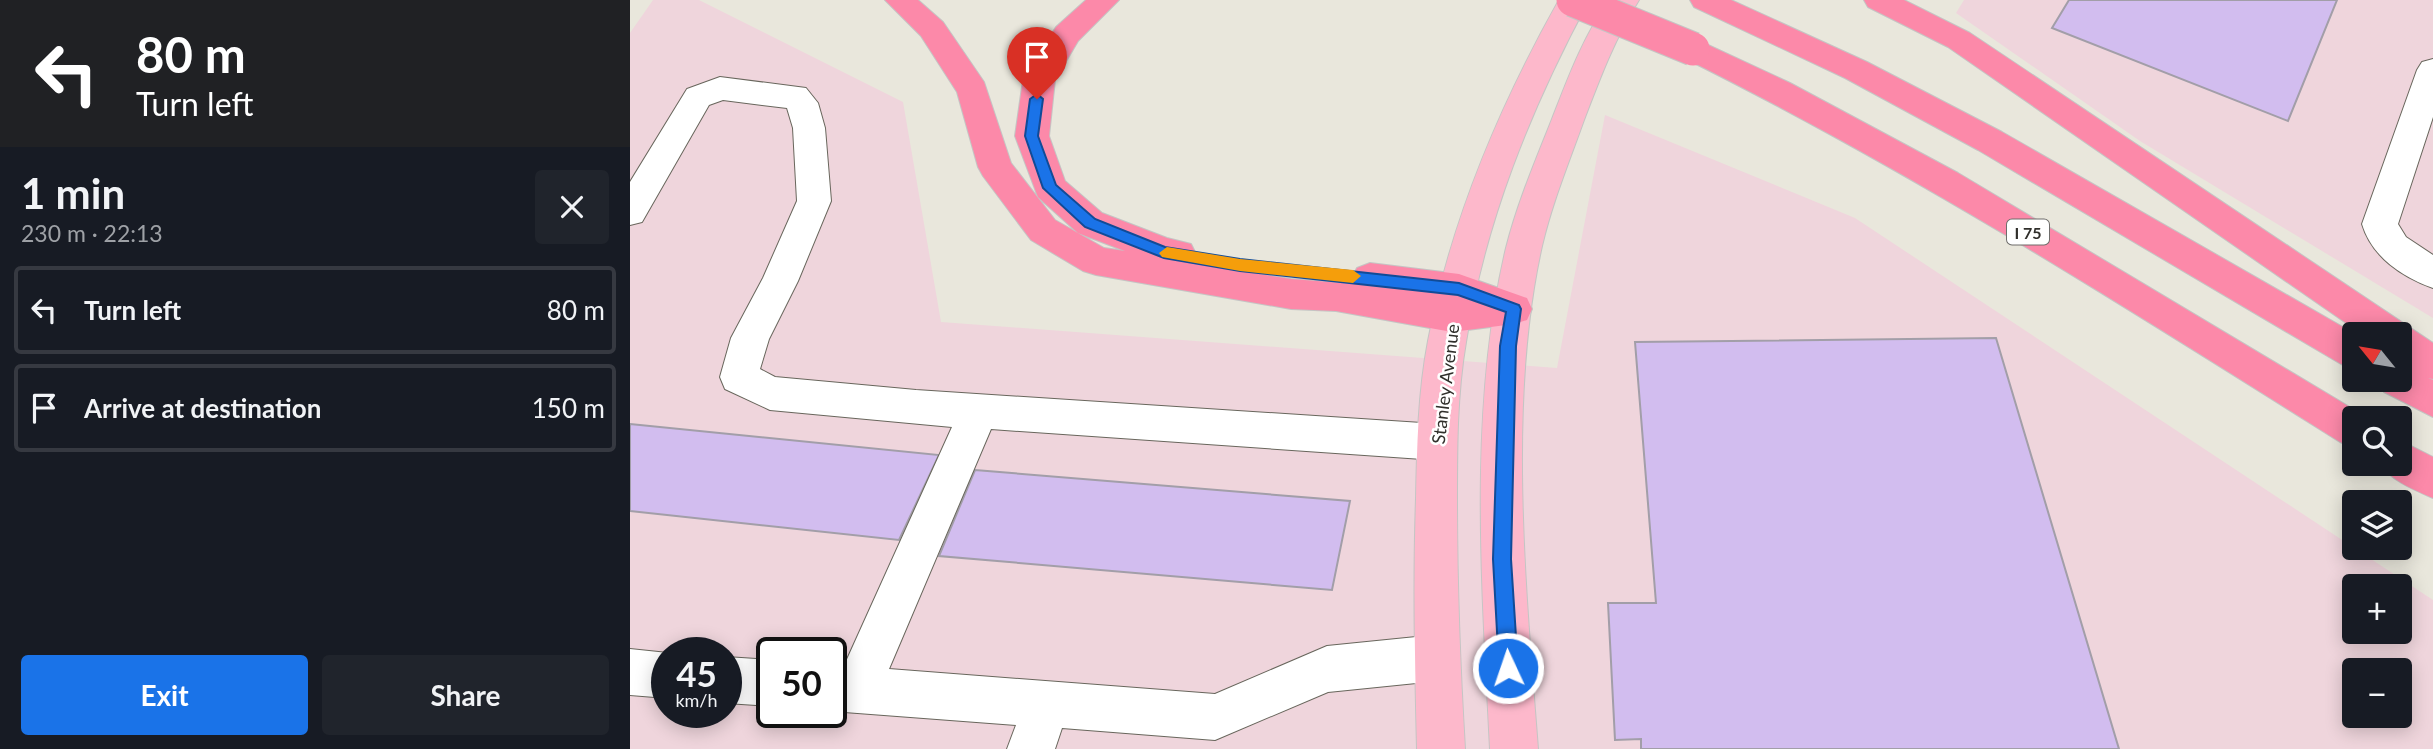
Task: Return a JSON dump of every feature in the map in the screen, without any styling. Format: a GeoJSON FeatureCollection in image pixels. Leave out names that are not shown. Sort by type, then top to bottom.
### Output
{"type":"FeatureCollection","features":[{"type":"Feature","properties":{"kind":"highway"},"geometry":{"type":"LineString","coordinates":[[900,0],[932,29],[974,90],[995,167],[1043,230],[1096,261],[1291,294],[1514,309]]}},
{"type":"Feature","properties":{"kind":"highway"},"geometry":{"type":"LineString","coordinates":[[1104,0],[1067,34],[1039,80],[1032,136],[1050,188],[1090,223],[1164,252],[1455,303]]}},
{"type":"Feature","properties":{"kind":"highway","name":"I 75"},"geometry":{"type":"LineString","coordinates":[[1573,0],[1693,49],[1832,118],[1916,164],[2342,423]]}},
{"type":"Feature","properties":{"kind":"highway"},"geometry":{"type":"LineString","coordinates":[[1880,0],[1959,40],[2373,322]]}},
{"type":"Feature","properties":{"kind":"highway"},"geometry":{"type":"LineString","coordinates":[[1711,2],[1856,70],[1990,141],[2342,346]]}},
{"type":"Feature","properties":{"kind":"highway"},"geometry":{"type":"LineString","coordinates":[[2412,349],[2433,363]]}},
{"type":"Feature","properties":{"kind":"highway"},"geometry":{"type":"LineString","coordinates":[[2412,388],[2433,400]]}},
{"type":"Feature","properties":{"kind":"highway"},"geometry":{"type":"LineString","coordinates":[[2412,466],[2433,479]]}},
{"type":"Feature","properties":{"kind":"main road","name":"Stanley Avenue"},"geometry":{"type":"LineString","coordinates":[[1441,749],[1436,658],[1437,443],[1447,342],[1455,303],[1488,186],[1544,53],[1573,0]]}},
{"type":"Feature","properties":{"kind":"main road"},"geometry":{"type":"LineString","coordinates":[[1514,749],[1502,559],[1508,346],[1520,264],[1539,195],[1589,64],[1624,0]]}},
{"type":"Feature","properties":{"kind":"lane"},"geometry":{"type":"LineString","coordinates":[[2433,69],[2380,224],[2390,245],[2433,273]]}},
{"type":"Feature","properties":{"kind":"lane"},"geometry":{"type":"LineString","coordinates":[[630,212],[698,97],[720,88],[795,96],[802,103],[809,128],[814,201],[780,281],[750,338],[739,377],[770,393],[978,411],[1437,443]]}},
{"type":"Feature","properties":{"kind":"lane"},"geometry":{"type":"LineString","coordinates":[[847,683],[978,411]]}},
{"type":"Feature","properties":{"kind":"lane"},"geometry":{"type":"LineString","coordinates":[[847,689],[1215,717],[1327,669],[1436,658]]}},
{"type":"Feature","properties":{"kind":"lane"},"geometry":{"type":"LineString","coordinates":[[630,672],[651,674]]}},
{"type":"Feature","properties":{"kind":"lane"},"geometry":{"type":"LineString","coordinates":[[1031,749],[1047,704]]}},
{"type":"Feature","properties":{"kind":"shaded area"},"geometry":{"type":"Polygon","coordinates":[[[653,0],[699,0],[903,102],[941,322],[1557,368],[1605,115],[1855,218],[2342,540],[2342,560],[2372,560],[2394,574],[2342,574],[2342,644],[2412,644],[2412,586],[2433,600],[2433,749],[630,749],[630,33],[653,0]]]}},
{"type":"Feature","properties":{"kind":"shaded area"},"geometry":{"type":"Polygon","coordinates":[[[1964,0],[2433,0],[2433,318],[2140,141],[1956,13],[1964,0]]]}},
{"type":"Feature","properties":{"kind":"building"},"geometry":{"type":"Polygon","coordinates":[[[2069,0],[2337,0],[2288,121],[2052,28],[2069,0]]]}},
{"type":"Feature","properties":{"kind":"building"},"geometry":{"type":"Polygon","coordinates":[[[1996,338],[2119,749],[1641,749],[1641,739],[1615,740],[1608,603],[1656,603],[1635,342],[1996,338]]]}},
{"type":"Feature","properties":{"kind":"building"},"geometry":{"type":"Polygon","coordinates":[[[630,424],[939,455],[899,540],[630,511],[630,424]]]}},
{"type":"Feature","properties":{"kind":"building"},"geometry":{"type":"Polygon","coordinates":[[[975,470],[1350,501],[1332,590],[939,556],[975,470]]]}},
{"type":"Feature","properties":{"kind":"slow traffic"},"geometry":{"type":"LineString","coordinates":[[1167,253],[1240,265],[1353,276]]}},
{"type":"Feature","properties":{"kind":"route"},"geometry":{"type":"LineString","coordinates":[[1037,99],[1032,136],[1050,188],[1090,223],[1164,252],[1240,265],[1459,289],[1514,309],[1508,346],[1502,559],[1508,668]]}}]}
